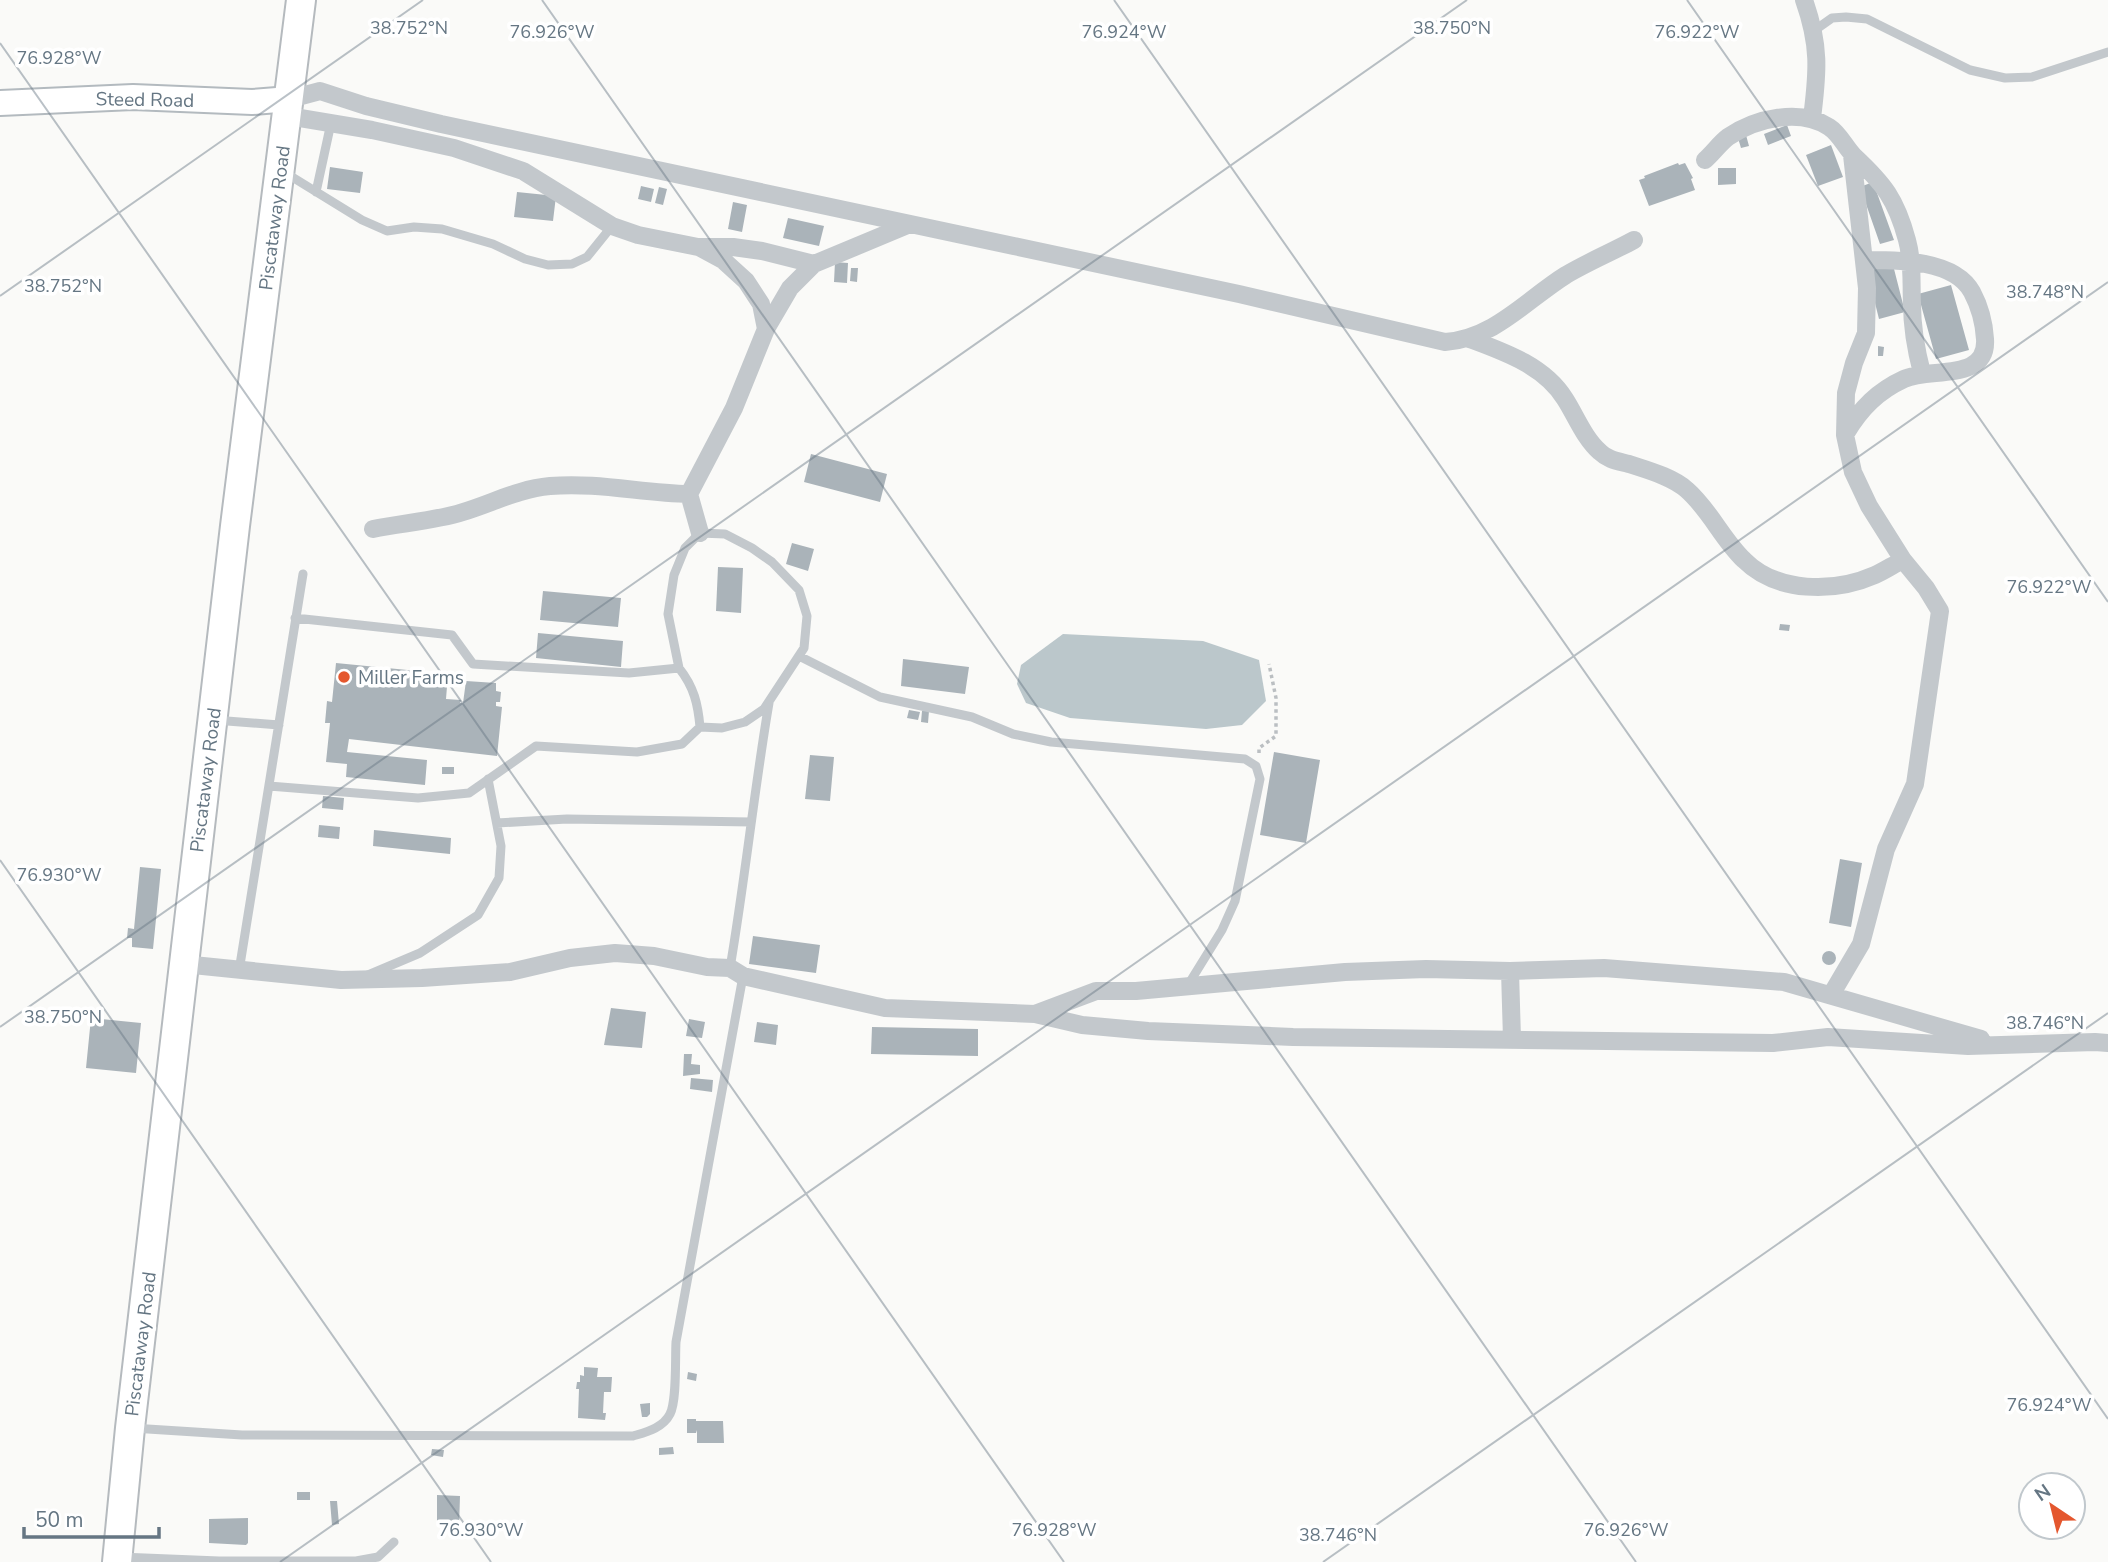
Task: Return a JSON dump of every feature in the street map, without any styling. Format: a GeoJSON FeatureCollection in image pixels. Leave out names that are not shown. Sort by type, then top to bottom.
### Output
{"type":"FeatureCollection","features":[{"type":"Feature","properties":{"kind":"main road","name":"Piscataway Road"},"geometry":{"type":"LineString","coordinates":[[118,1559],[130,1428],[183,964],[301,0]]}},
{"type":"Feature","properties":{"kind":"street"},"geometry":{"type":"LineString","coordinates":[[1804,0],[1815,30],[1818,74],[1812,117]]}},
{"type":"Feature","properties":{"kind":"street"},"geometry":{"type":"LineString","coordinates":[[289,108],[320,91],[366,106],[441,124],[1365,322],[1445,342],[1489,330],[1567,274],[1634,240]]}},
{"type":"Feature","properties":{"kind":"street","name":"Steed Road"},"geometry":{"type":"LineString","coordinates":[[0,103],[134,97],[252,102],[289,108]]}},
{"type":"Feature","properties":{"kind":"street"},"geometry":{"type":"LineString","coordinates":[[289,108],[331,123],[454,148],[523,171],[612,226],[638,235],[698,247],[743,248],[814,264]]}},
{"type":"Feature","properties":{"kind":"street"},"geometry":{"type":"LineString","coordinates":[[1705,160],[1728,138],[1763,121],[1785,117],[1812,117],[1833,129],[1852,155],[1869,167],[1894,201],[1907,241],[1913,278],[1911,302],[1914,344],[1922,373]]}},
{"type":"Feature","properties":{"kind":"street"},"geometry":{"type":"LineString","coordinates":[[1831,995],[1861,944],[1886,849],[1915,784],[1940,611],[1869,506],[1853,472],[1845,435],[1846,393],[1866,333],[1867,288],[1852,155]]}},
{"type":"Feature","properties":{"kind":"street"},"geometry":{"type":"LineString","coordinates":[[700,533],[689,494],[734,408],[766,328],[790,289],[814,264],[910,224]]}},
{"type":"Feature","properties":{"kind":"street"},"geometry":{"type":"LineString","coordinates":[[698,247],[723,260],[746,281],[761,304],[766,328]]}},
{"type":"Feature","properties":{"kind":"street"},"geometry":{"type":"LineString","coordinates":[[1845,435],[1870,399],[1905,379],[1922,373],[1951,372],[1978,362],[1986,350],[1979,305],[1970,288],[1959,276],[1910,260],[1864,260]]}},
{"type":"Feature","properties":{"kind":"street"},"geometry":{"type":"LineString","coordinates":[[1467,338],[1505,352],[1535,369],[1551,382],[1563,395],[1588,439],[1600,453],[1611,460],[1663,476],[1685,488],[1704,507],[1745,561],[1761,574],[1787,583],[1826,587],[1852,583],[1903,560]]}},
{"type":"Feature","properties":{"kind":"street"},"geometry":{"type":"LineString","coordinates":[[373,529],[460,513],[505,495],[550,486],[607,486],[689,494]]}},
{"type":"Feature","properties":{"kind":"street"},"geometry":{"type":"LineString","coordinates":[[183,964],[239,971],[356,979],[489,974],[594,954],[615,953],[654,956],[737,972],[885,1008],[1035,1014],[1082,1025],[1148,1031],[1293,1037],[1773,1043],[1828,1037],[1968,1046],[2095,1042],[2108,1044]]}},
{"type":"Feature","properties":{"kind":"street"},"geometry":{"type":"LineString","coordinates":[[1035,1014],[1096,991],[1136,991],[1345,972],[1426,968],[1510,971],[1604,968],[1784,982],[2005,1046]]}},
{"type":"Feature","properties":{"kind":"street"},"geometry":{"type":"LineString","coordinates":[[1510,971],[1512,1039]]}},
{"type":"Feature","properties":{"kind":"lane"},"geometry":{"type":"LineString","coordinates":[[1815,30],[1832,18],[1867,19],[1970,70],[2005,78],[2032,77],[2108,52]]}},
{"type":"Feature","properties":{"kind":"lane"},"geometry":{"type":"LineString","coordinates":[[316,192],[331,123]]}},
{"type":"Feature","properties":{"kind":"lane"},"geometry":{"type":"LineString","coordinates":[[279,170],[362,220],[387,230],[414,227],[442,229],[493,244],[525,259],[548,265],[572,264],[587,257],[612,226]]}},
{"type":"Feature","properties":{"kind":"lane"},"geometry":{"type":"LineString","coordinates":[[269,786],[418,798],[469,793],[536,746],[637,752],[682,744],[700,727],[722,728],[745,722],[764,709],[804,648],[807,616],[799,590],[787,575],[752,548],[725,534],[700,533],[685,548],[674,575],[668,614],[679,668],[691,683],[698,704],[700,727]]}},
{"type":"Feature","properties":{"kind":"lane"},"geometry":{"type":"LineString","coordinates":[[239,971],[303,574]]}},
{"type":"Feature","properties":{"kind":"lane"},"geometry":{"type":"LineString","coordinates":[[295,618],[452,635],[472,664],[629,673],[679,668]]}},
{"type":"Feature","properties":{"kind":"lane"},"geometry":{"type":"LineString","coordinates":[[799,656],[880,697],[972,717],[1013,734],[1051,742],[1245,759],[1256,766],[1260,779],[1235,901],[1222,929],[1188,985]]}},
{"type":"Feature","properties":{"kind":"lane"},"geometry":{"type":"LineString","coordinates":[[130,1428],[270,1435],[633,1436],[653,1430],[670,1415],[676,1342],[737,972],[751,822],[769,701]]}},
{"type":"Feature","properties":{"kind":"lane"},"geometry":{"type":"LineString","coordinates":[[212,720],[279,725]]}},
{"type":"Feature","properties":{"kind":"lane"},"geometry":{"type":"LineString","coordinates":[[356,979],[420,953],[478,915],[499,878],[501,846],[488,779]]}},
{"type":"Feature","properties":{"kind":"lane"},"geometry":{"type":"LineString","coordinates":[[497,823],[567,819],[751,822]]}},
{"type":"Feature","properties":{"kind":"lane"},"geometry":{"type":"LineString","coordinates":[[118,1559],[356,1561],[378,1557],[394,1542]]}},
{"type":"Feature","properties":{"kind":"path"},"geometry":{"type":"LineString","coordinates":[[1256,766],[1259,748],[1276,736],[1276,698],[1269,664]]}},
{"type":"Feature","properties":{"kind":"shaded area"},"geometry":{"type":"Polygon","coordinates":[[[1063,634],[1203,641],[1259,660],[1266,701],[1242,725],[1206,729],[1070,718],[1026,703],[1017,684],[1021,665],[1063,634]]]}},
{"type":"Feature","properties":{"kind":"building"},"geometry":{"type":"Polygon","coordinates":[[[1787,125],[1791,136],[1768,145],[1764,134],[1787,125]]]}},
{"type":"Feature","properties":{"kind":"building"},"geometry":{"type":"Polygon","coordinates":[[[1746,135],[1749,146],[1741,148],[1738,138],[1746,135]]]}},
{"type":"Feature","properties":{"kind":"building"},"geometry":{"type":"Polygon","coordinates":[[[1831,145],[1843,177],[1818,186],[1806,155],[1831,145]]]}},
{"type":"Feature","properties":{"kind":"building"},"geometry":{"type":"Polygon","coordinates":[[[1678,163],[1685,163],[1693,178],[1691,179],[1695,190],[1649,206],[1639,180],[1678,163]]]}},
{"type":"Feature","properties":{"kind":"building"},"geometry":{"type":"Polygon","coordinates":[[[330,167],[363,172],[360,193],[327,189],[330,167]]]}},
{"type":"Feature","properties":{"kind":"building"},"geometry":{"type":"Polygon","coordinates":[[[1718,168],[1736,168],[1736,184],[1718,185],[1718,168]]]}},
{"type":"Feature","properties":{"kind":"building"},"geometry":{"type":"Polygon","coordinates":[[[1873,182],[1894,240],[1880,244],[1860,187],[1873,182]]]}},
{"type":"Feature","properties":{"kind":"building"},"geometry":{"type":"Polygon","coordinates":[[[641,186],[654,189],[651,202],[638,199],[641,186]]]}},
{"type":"Feature","properties":{"kind":"building"},"geometry":{"type":"Polygon","coordinates":[[[659,187],[667,189],[663,205],[655,203],[659,187]]]}},
{"type":"Feature","properties":{"kind":"building"},"geometry":{"type":"Polygon","coordinates":[[[517,192],[556,196],[553,221],[514,217],[517,192]]]}},
{"type":"Feature","properties":{"kind":"building"},"geometry":{"type":"Polygon","coordinates":[[[733,202],[747,205],[742,232],[728,229],[733,202]]]}},
{"type":"Feature","properties":{"kind":"building"},"geometry":{"type":"Polygon","coordinates":[[[788,218],[824,226],[819,246],[783,238],[788,218]]]}},
{"type":"Feature","properties":{"kind":"building"},"geometry":{"type":"Polygon","coordinates":[[[835,262],[848,263],[847,283],[834,282],[835,262]]]}},
{"type":"Feature","properties":{"kind":"building"},"geometry":{"type":"Polygon","coordinates":[[[1893,265],[1905,312],[1879,319],[1867,271],[1893,265]]]}},
{"type":"Feature","properties":{"kind":"building"},"geometry":{"type":"Polygon","coordinates":[[[851,268],[858,268],[857,282],[850,281],[851,268]]]}},
{"type":"Feature","properties":{"kind":"building"},"geometry":{"type":"Polygon","coordinates":[[[1951,285],[1969,350],[1936,359],[1918,294],[1951,285]]]}},
{"type":"Feature","properties":{"kind":"building"},"geometry":{"type":"Polygon","coordinates":[[[1878,346],[1884,347],[1883,356],[1878,356],[1878,346]]]}},
{"type":"Feature","properties":{"kind":"building"},"geometry":{"type":"Polygon","coordinates":[[[811,454],[887,474],[880,502],[804,482],[811,454]]]}},
{"type":"Feature","properties":{"kind":"building"},"geometry":{"type":"Polygon","coordinates":[[[792,543],[814,549],[808,571],[786,564],[792,543]]]}},
{"type":"Feature","properties":{"kind":"building"},"geometry":{"type":"Polygon","coordinates":[[[718,567],[743,568],[741,613],[716,611],[718,567]]]}},
{"type":"Feature","properties":{"kind":"building"},"geometry":{"type":"Polygon","coordinates":[[[543,591],[621,598],[618,627],[540,620],[543,591]]]}},
{"type":"Feature","properties":{"kind":"building"},"geometry":{"type":"Polygon","coordinates":[[[1780,624],[1790,625],[1789,631],[1779,630],[1780,624]]]}},
{"type":"Feature","properties":{"kind":"building"},"geometry":{"type":"Polygon","coordinates":[[[538,633],[623,641],[621,667],[536,658],[538,633]]]}},
{"type":"Feature","properties":{"kind":"building"},"geometry":{"type":"Polygon","coordinates":[[[903,659],[969,667],[965,694],[901,686],[903,659]]]}},
{"type":"Feature","properties":{"kind":"building"},"geometry":{"type":"Polygon","coordinates":[[[336,663],[448,674],[446,699],[461,700],[460,703],[463,703],[466,681],[496,683],[496,691],[501,692],[500,702],[496,702],[496,706],[502,707],[497,756],[349,739],[347,752],[427,760],[425,785],[346,777],[347,764],[326,762],[330,723],[325,723],[327,701],[332,702],[336,663]]]}},
{"type":"Feature","properties":{"kind":"building"},"geometry":{"type":"Polygon","coordinates":[[[909,710],[920,712],[918,720],[907,718],[909,710]]]}},
{"type":"Feature","properties":{"kind":"building"},"geometry":{"type":"Polygon","coordinates":[[[922,711],[929,711],[928,723],[921,722],[922,711]]]}},
{"type":"Feature","properties":{"kind":"building"},"geometry":{"type":"Polygon","coordinates":[[[1274,752],[1320,760],[1306,843],[1260,835],[1274,752]]]}},
{"type":"Feature","properties":{"kind":"building"},"geometry":{"type":"Polygon","coordinates":[[[810,755],[834,757],[830,801],[805,799],[810,755]]]}},
{"type":"Feature","properties":{"kind":"building"},"geometry":{"type":"Polygon","coordinates":[[[442,767],[454,767],[454,774],[442,774],[442,767]]]}},
{"type":"Feature","properties":{"kind":"building"},"geometry":{"type":"Polygon","coordinates":[[[323,796],[344,798],[343,810],[322,808],[323,796]]]}},
{"type":"Feature","properties":{"kind":"building"},"geometry":{"type":"Polygon","coordinates":[[[319,825],[340,827],[339,839],[318,837],[319,825]]]}},
{"type":"Feature","properties":{"kind":"building"},"geometry":{"type":"Polygon","coordinates":[[[374,830],[451,838],[450,854],[373,846],[374,830]]]}},
{"type":"Feature","properties":{"kind":"building"},"geometry":{"type":"Polygon","coordinates":[[[1840,859],[1862,863],[1851,927],[1829,923],[1840,859]]]}},
{"type":"Feature","properties":{"kind":"building"},"geometry":{"type":"Polygon","coordinates":[[[140,867],[161,869],[153,949],[132,947],[132,938],[127,938],[128,928],[134,929],[140,867]]]}},
{"type":"Feature","properties":{"kind":"building"},"geometry":{"type":"Polygon","coordinates":[[[753,936],[820,945],[816,973],[749,964],[753,936]]]}},
{"type":"Feature","properties":{"kind":"building"},"geometry":{"type":"Polygon","coordinates":[[[1826,951],[1832,951],[1836,958],[1832,965],[1826,965],[1822,961],[1822,955],[1826,951]]]}},
{"type":"Feature","properties":{"kind":"building"},"geometry":{"type":"Polygon","coordinates":[[[611,1008],[646,1012],[642,1048],[604,1045],[611,1008]]]}},
{"type":"Feature","properties":{"kind":"building"},"geometry":{"type":"Polygon","coordinates":[[[91,1018],[141,1023],[136,1073],[86,1068],[91,1018]]]}},
{"type":"Feature","properties":{"kind":"building"},"geometry":{"type":"Polygon","coordinates":[[[689,1019],[705,1022],[702,1038],[686,1036],[689,1019]]]}},
{"type":"Feature","properties":{"kind":"building"},"geometry":{"type":"Polygon","coordinates":[[[757,1022],[778,1025],[776,1045],[754,1042],[757,1022]]]}},
{"type":"Feature","properties":{"kind":"building"},"geometry":{"type":"Polygon","coordinates":[[[872,1027],[978,1029],[978,1056],[871,1054],[872,1027]]]}},
{"type":"Feature","properties":{"kind":"building"},"geometry":{"type":"Polygon","coordinates":[[[684,1054],[692,1054],[691,1064],[700,1065],[700,1074],[683,1076],[684,1054]]]}},
{"type":"Feature","properties":{"kind":"building"},"geometry":{"type":"Polygon","coordinates":[[[691,1078],[713,1080],[712,1092],[690,1089],[691,1078]]]}},
{"type":"Feature","properties":{"kind":"building"},"geometry":{"type":"Polygon","coordinates":[[[584,1367],[598,1368],[597,1377],[612,1377],[611,1392],[604,1392],[605,1420],[578,1418],[579,1389],[576,1389],[580,1375],[584,1376],[584,1367]]]}},
{"type":"Feature","properties":{"kind":"building"},"geometry":{"type":"Polygon","coordinates":[[[688,1372],[697,1374],[696,1381],[687,1379],[688,1372]]]}},
{"type":"Feature","properties":{"kind":"building"},"geometry":{"type":"Polygon","coordinates":[[[650,1403],[650,1414],[642,1417],[640,1404],[650,1403]]]}},
{"type":"Feature","properties":{"kind":"building"},"geometry":{"type":"Polygon","coordinates":[[[687,1419],[723,1421],[724,1443],[697,1443],[697,1430],[696,1433],[687,1433],[687,1419]]]}},
{"type":"Feature","properties":{"kind":"building"},"geometry":{"type":"Polygon","coordinates":[[[673,1447],[674,1454],[659,1455],[659,1448],[673,1447]]]}},
{"type":"Feature","properties":{"kind":"building"},"geometry":{"type":"Polygon","coordinates":[[[432,1449],[444,1450],[443,1457],[431,1455],[432,1449]]]}},
{"type":"Feature","properties":{"kind":"building"},"geometry":{"type":"Polygon","coordinates":[[[297,1492],[310,1492],[310,1500],[297,1500],[297,1492]]]}},
{"type":"Feature","properties":{"kind":"building"},"geometry":{"type":"Polygon","coordinates":[[[437,1495],[460,1496],[459,1527],[437,1527],[437,1495]]]}},
{"type":"Feature","properties":{"kind":"building"},"geometry":{"type":"Polygon","coordinates":[[[330,1501],[337,1501],[339,1524],[332,1525],[330,1501]]]}},
{"type":"Feature","properties":{"kind":"building"},"geometry":{"type":"Polygon","coordinates":[[[248,1518],[246,1545],[209,1543],[209,1519],[248,1518]]]}},
{"type":"Feature","properties":{"kind":"place","name":"Miller Farms"},"geometry":{"type":"Point","coordinates":[344,677]}}]}
